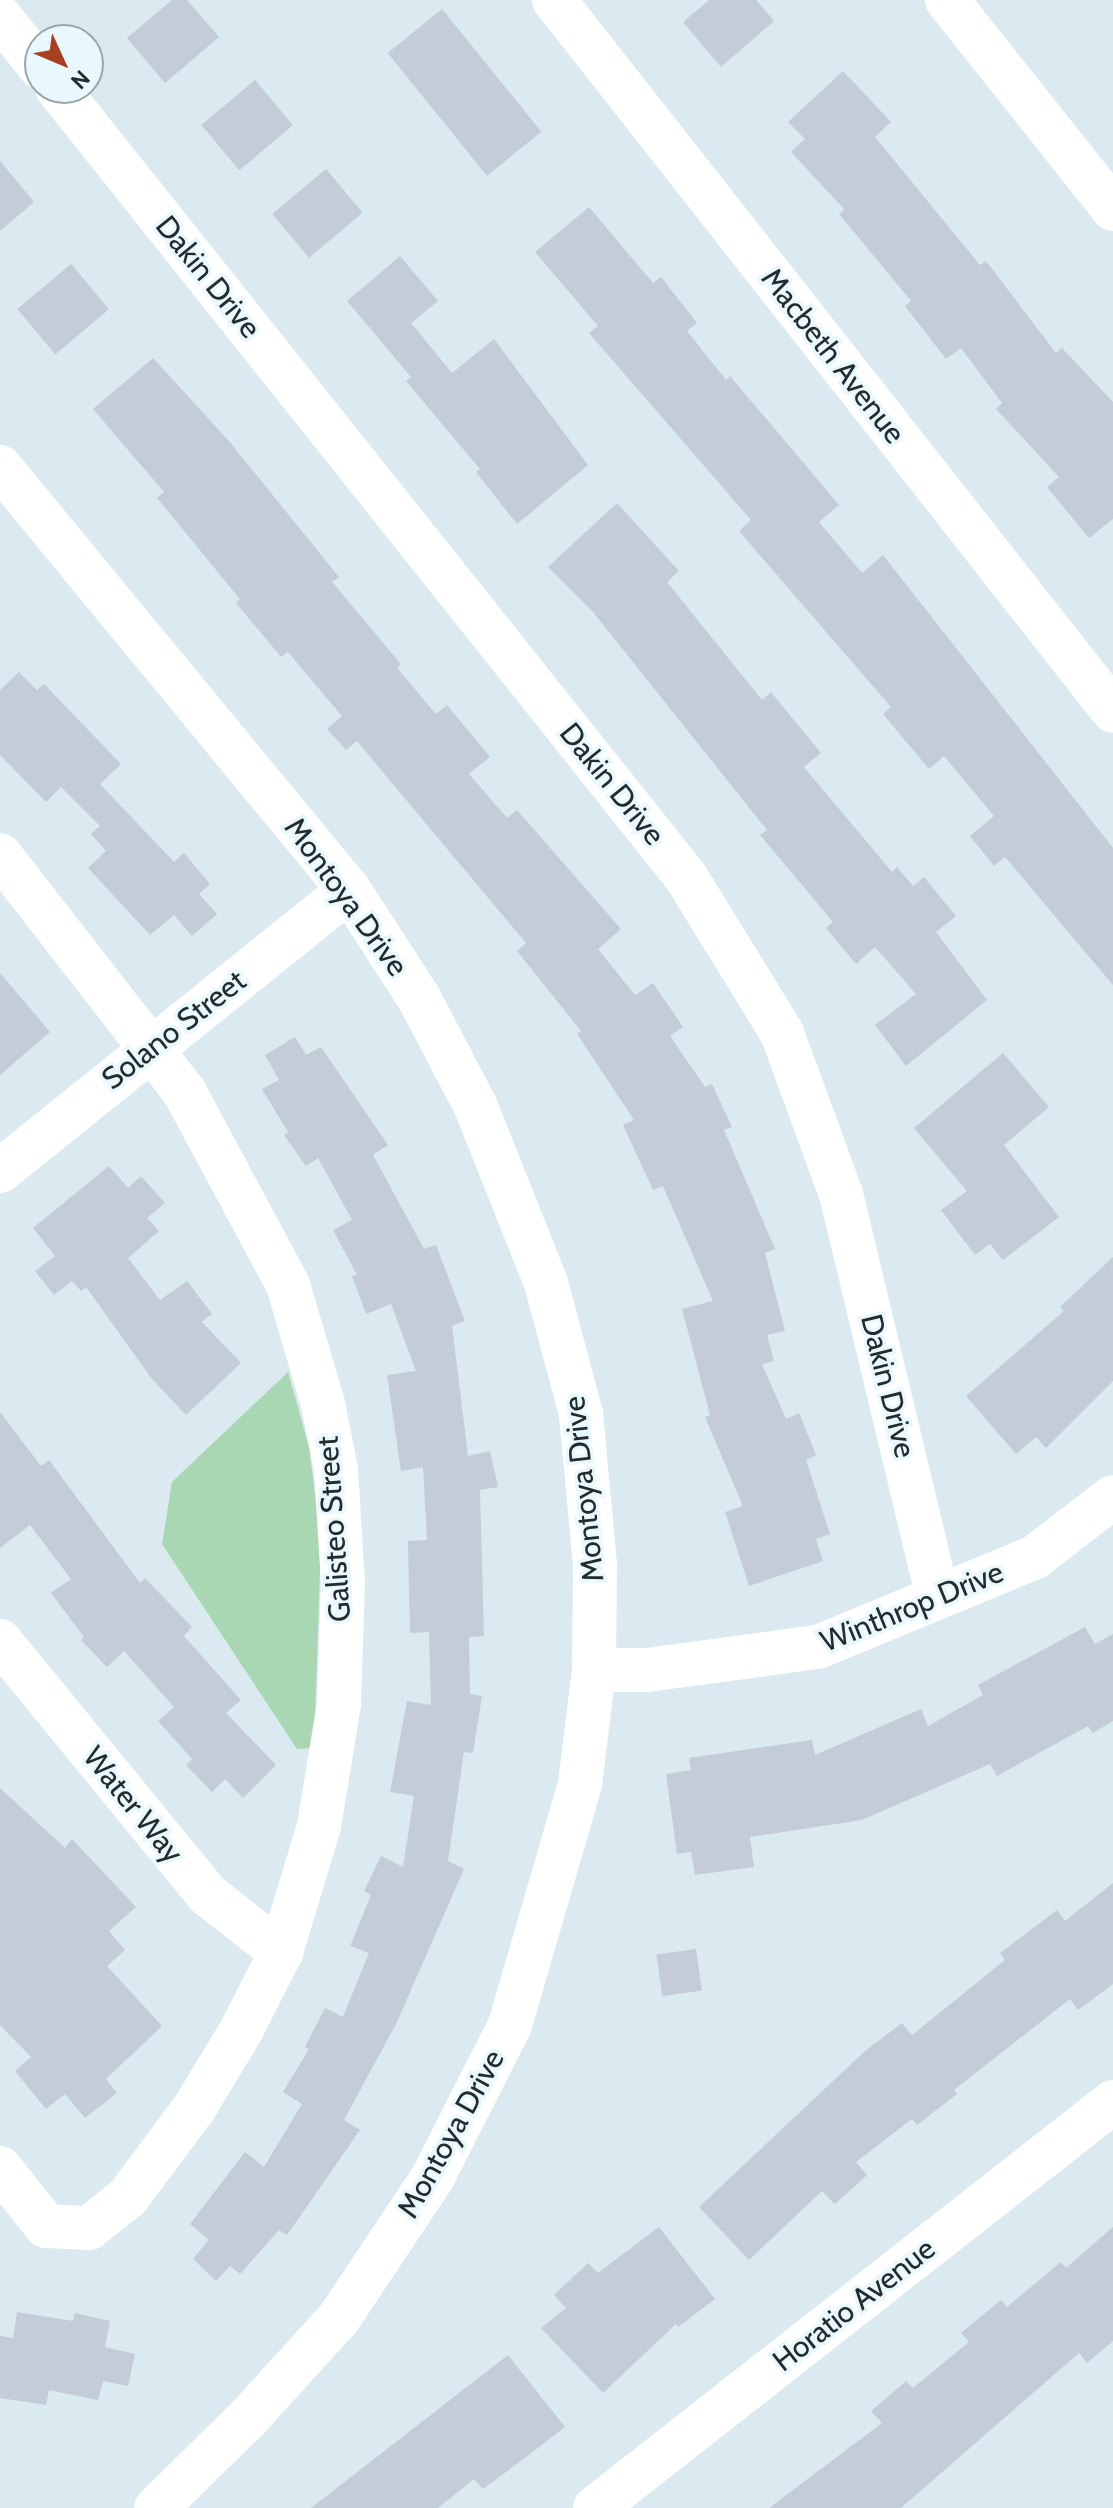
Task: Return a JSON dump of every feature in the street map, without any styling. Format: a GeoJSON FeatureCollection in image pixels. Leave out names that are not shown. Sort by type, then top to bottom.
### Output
{"type":"FeatureCollection","features":[{"type":"Feature","properties":{"kind":"street","name":"Macbeth Avenue"},"geometry":{"type":"LineString","coordinates":[[554,0],[1113,711]]}},
{"type":"Feature","properties":{"kind":"street"},"geometry":{"type":"LineString","coordinates":[[947,0],[1113,209]]}},
{"type":"Feature","properties":{"kind":"street"},"geometry":{"type":"LineString","coordinates":[[0,17],[24,47]]}},
{"type":"Feature","properties":{"kind":"street","name":"Dakin Drive"},"geometry":{"type":"LineString","coordinates":[[70,104],[686,877],[782,1033],[841,1194],[938,1598]]}},
{"type":"Feature","properties":{"kind":"street","name":"Montoya Drive"},"geometry":{"type":"LineString","coordinates":[[0,467],[349,890],[419,998],[476,1107],[546,1283],[581,1414],[595,1564],[594,1670],[580,1784],[510,2025],[433,2177],[339,2318],[247,2419],[156,2508]]}},
{"type":"Feature","properties":{"kind":"street","name":"Galisteo Street"},"geometry":{"type":"LineString","coordinates":[[0,855],[154,1045],[184,1091],[288,1285],[323,1404],[336,1469],[343,1582],[339,1704],[319,1826],[281,1952],[195,2107],[128,2197],[89,2228],[46,2226],[0,2168]]}},
{"type":"Feature","properties":{"kind":"street","name":"Solano Street"},"geometry":{"type":"LineString","coordinates":[[0,1171],[349,890]]}},
{"type":"Feature","properties":{"kind":"street","name":"Winthrop Drive"},"geometry":{"type":"LineString","coordinates":[[594,1670],[647,1670],[818,1647],[1035,1557],[1113,1497]]}},
{"type":"Feature","properties":{"kind":"street","name":"Water Way"},"geometry":{"type":"LineString","coordinates":[[0,1641],[208,1895],[281,1952]]}},
{"type":"Feature","properties":{"kind":"street","name":"Horatio Avenue"},"geometry":{"type":"LineString","coordinates":[[595,2508],[1113,2102]]}},
{"type":"Feature","properties":{"kind":"green space"},"geometry":{"type":"Polygon","coordinates":[[[288,1372],[309,1447],[321,1542],[314,1748],[297,1749],[162,1544],[172,1482],[288,1372]]]}},
{"type":"Feature","properties":{"kind":"building"},"geometry":{"type":"Polygon","coordinates":[[[172,0],[187,0],[219,37],[165,83],[127,38],[172,0]]]}},
{"type":"Feature","properties":{"kind":"building"},"geometry":{"type":"Polygon","coordinates":[[[709,0],[756,0],[774,21],[721,67],[683,22],[709,0]]]}},
{"type":"Feature","properties":{"kind":"building"},"geometry":{"type":"Polygon","coordinates":[[[442,9],[541,132],[487,176],[388,53],[442,9]]]}},
{"type":"Feature","properties":{"kind":"building"},"geometry":{"type":"Polygon","coordinates":[[[843,71],[891,122],[875,137],[980,265],[986,261],[1056,353],[1062,348],[1113,402],[1113,519],[1089,538],[1047,487],[1059,477],[996,409],[1002,403],[961,348],[946,359],[905,306],[911,301],[839,214],[844,209],[791,152],[805,139],[788,122],[843,71]]]}},
{"type":"Feature","properties":{"kind":"building"},"geometry":{"type":"Polygon","coordinates":[[[255,80],[293,125],[239,170],[201,125],[255,80]]]}},
{"type":"Feature","properties":{"kind":"building"},"geometry":{"type":"Polygon","coordinates":[[[0,161],[34,202],[0,231],[0,161]]]}},
{"type":"Feature","properties":{"kind":"building"},"geometry":{"type":"Polygon","coordinates":[[[326,169],[363,213],[309,258],[272,214],[326,169]]]}},
{"type":"Feature","properties":{"kind":"building"},"geometry":{"type":"Polygon","coordinates":[[[589,207],[653,283],[661,277],[697,323],[687,331],[726,380],[730,376],[839,505],[819,522],[862,573],[883,555],[1113,848],[1113,985],[1005,857],[994,866],[970,836],[994,816],[944,756],[929,769],[883,714],[891,707],[739,531],[751,520],[589,333],[598,326],[535,252],[589,207]]]}},
{"type":"Feature","properties":{"kind":"building"},"geometry":{"type":"Polygon","coordinates":[[[400,256],[438,301],[411,323],[452,373],[494,339],[588,465],[517,524],[476,472],[480,469],[406,381],[411,377],[347,301],[400,256]]]}},
{"type":"Feature","properties":{"kind":"building"},"geometry":{"type":"Polygon","coordinates":[[[71,264],[109,309],[55,354],[17,309],[71,264]]]}},
{"type":"Feature","properties":{"kind":"building"},"geometry":{"type":"Polygon","coordinates":[[[153,358],[228,440],[339,577],[332,582],[401,664],[397,668],[436,714],[447,705],[490,757],[469,774],[507,818],[517,810],[621,929],[598,949],[635,995],[653,983],[683,1027],[670,1036],[705,1087],[712,1084],[732,1127],[724,1130],[775,1249],[765,1253],[785,1331],[767,1335],[774,1361],[762,1364],[786,1419],[799,1413],[816,1455],[806,1460],[830,1534],[816,1539],[823,1561],[749,1586],[725,1512],[743,1506],[705,1417],[710,1415],[682,1309],[713,1301],[663,1186],[653,1190],[623,1125],[634,1120],[577,1034],[581,1031],[517,951],[526,943],[357,741],[346,750],[327,729],[342,716],[288,652],[281,657],[236,603],[240,599],[157,498],[164,492],[93,409],[153,358]]]}},
{"type":"Feature","properties":{"kind":"building"},"geometry":{"type":"Polygon","coordinates":[[[617,503],[679,571],[667,582],[762,700],[771,692],[821,753],[804,767],[892,872],[897,867],[913,886],[924,877],[956,916],[936,932],[987,1000],[906,1066],[875,1025],[916,994],[875,947],[856,964],[826,928],[833,922],[760,835],[767,830],[593,612],[548,567],[617,503]]]}},
{"type":"Feature","properties":{"kind":"building"},"geometry":{"type":"Polygon","coordinates":[[[19,672],[37,690],[44,684],[121,764],[100,784],[174,862],[184,853],[210,884],[199,894],[217,914],[192,936],[174,915],[150,935],[88,868],[106,851],[91,834],[100,826],[61,787],[46,802],[0,755],[0,690],[19,672]]]}},
{"type":"Feature","properties":{"kind":"building"},"geometry":{"type":"Polygon","coordinates":[[[0,973],[50,1032],[0,1075],[0,973]]]}},
{"type":"Feature","properties":{"kind":"building"},"geometry":{"type":"Polygon","coordinates":[[[295,1037],[306,1055],[321,1047],[388,1145],[373,1155],[424,1249],[436,1245],[465,1321],[452,1326],[468,1456],[490,1451],[498,1487],[480,1490],[484,1636],[469,1637],[470,1694],[482,1696],[473,1753],[464,1752],[448,1861],[464,1869],[396,2024],[344,2120],[360,2130],[287,2235],[279,2230],[240,2274],[230,2266],[216,2281],[193,2259],[209,2240],[190,2224],[245,2152],[264,2167],[302,2104],[283,2092],[309,2049],[305,2047],[325,2008],[343,2017],[369,1953],[350,1946],[371,1895],[364,1891],[381,1856],[403,1867],[414,1796],[390,1792],[407,1701],[431,1705],[429,1632],[410,1633],[408,1541],[427,1540],[423,1467],[401,1471],[387,1375],[416,1371],[391,1304],[366,1314],[352,1276],[357,1275],[333,1230],[352,1220],[318,1158],[306,1166],[284,1135],[288,1132],[262,1089],[279,1080],[265,1055],[295,1037]]]}},
{"type":"Feature","properties":{"kind":"building"},"geometry":{"type":"Polygon","coordinates":[[[1003,1053],[1049,1107],[1004,1145],[1059,1217],[1003,1260],[990,1244],[975,1255],[941,1210],[967,1191],[914,1128],[1003,1053]]]}},
{"type":"Feature","properties":{"kind":"building"},"geometry":{"type":"Polygon","coordinates":[[[109,1166],[128,1188],[141,1176],[165,1203],[147,1218],[159,1231],[128,1258],[160,1300],[187,1281],[212,1314],[202,1322],[241,1363],[186,1415],[152,1379],[86,1287],[81,1291],[72,1281],[54,1295],[35,1271],[55,1256],[33,1228],[109,1166]]]}},
{"type":"Feature","properties":{"kind":"building"},"geometry":{"type":"Polygon","coordinates":[[[1113,1257],[1113,1381],[1046,1448],[1036,1437],[1016,1454],[966,1396],[1064,1311],[1060,1307],[1113,1257]]]}},
{"type":"Feature","properties":{"kind":"building"},"geometry":{"type":"Polygon","coordinates":[[[0,1412],[41,1466],[49,1460],[140,1583],[145,1578],[192,1627],[184,1636],[241,1700],[226,1713],[276,1765],[243,1798],[225,1779],[212,1792],[186,1765],[192,1759],[158,1721],[174,1707],[124,1651],[107,1667],[81,1640],[84,1637],[51,1593],[71,1579],[30,1525],[0,1548],[0,1412]]]}},
{"type":"Feature","properties":{"kind":"building"},"geometry":{"type":"Polygon","coordinates":[[[1085,1627],[1095,1644],[1113,1634],[1113,1721],[1093,1733],[1088,1726],[997,1776],[990,1764],[862,1820],[750,1837],[754,1867],[695,1875],[691,1852],[677,1854],[666,1774],[691,1770],[689,1758],[812,1740],[815,1755],[921,1709],[928,1726],[983,1695],[978,1685],[1085,1627]]]}},
{"type":"Feature","properties":{"kind":"building"},"geometry":{"type":"Polygon","coordinates":[[[0,1788],[65,1848],[72,1839],[136,1907],[109,1931],[125,1950],[107,1966],[162,2026],[106,2079],[117,2093],[85,2118],[65,2094],[46,2109],[15,2071],[31,2057],[0,2025],[0,1788]]]}},
{"type":"Feature","properties":{"kind":"building"},"geometry":{"type":"Polygon","coordinates":[[[1113,1883],[1113,1984],[1078,2010],[1070,1999],[954,2090],[957,2094],[917,2125],[912,2119],[856,2162],[867,2175],[835,2204],[822,2191],[749,2260],[699,2207],[865,2051],[902,2023],[912,2035],[1005,1960],[1000,1953],[1057,1910],[1065,1921],[1113,1883]]]}},
{"type":"Feature","properties":{"kind":"building"},"geometry":{"type":"Polygon","coordinates":[[[696,1949],[702,1991],[662,1996],[656,1955],[696,1949]]]}},
{"type":"Feature","properties":{"kind":"building"},"geometry":{"type":"Polygon","coordinates":[[[659,2227],[715,2299],[678,2327],[676,2324],[603,2393],[541,2328],[566,2308],[554,2295],[588,2263],[598,2273],[659,2227]]]}},
{"type":"Feature","properties":{"kind":"building"},"geometry":{"type":"Polygon","coordinates":[[[1113,2227],[1113,2341],[1087,2363],[1079,2353],[901,2508],[769,2508],[882,2423],[871,2411],[906,2381],[913,2388],[969,2342],[961,2333],[1001,2300],[1007,2307],[1061,2262],[1066,2268],[1113,2227]]]}},
{"type":"Feature","properties":{"kind":"building"},"geometry":{"type":"Polygon","coordinates":[[[17,2312],[73,2321],[75,2313],[110,2321],[105,2347],[135,2354],[128,2386],[103,2381],[98,2400],[49,2390],[46,2405],[0,2398],[0,2336],[13,2338],[17,2312]]]}},
{"type":"Feature","properties":{"kind":"building"},"geometry":{"type":"Polygon","coordinates":[[[508,2355],[565,2427],[483,2489],[474,2479],[438,2508],[311,2508],[508,2355]]]}}]}
